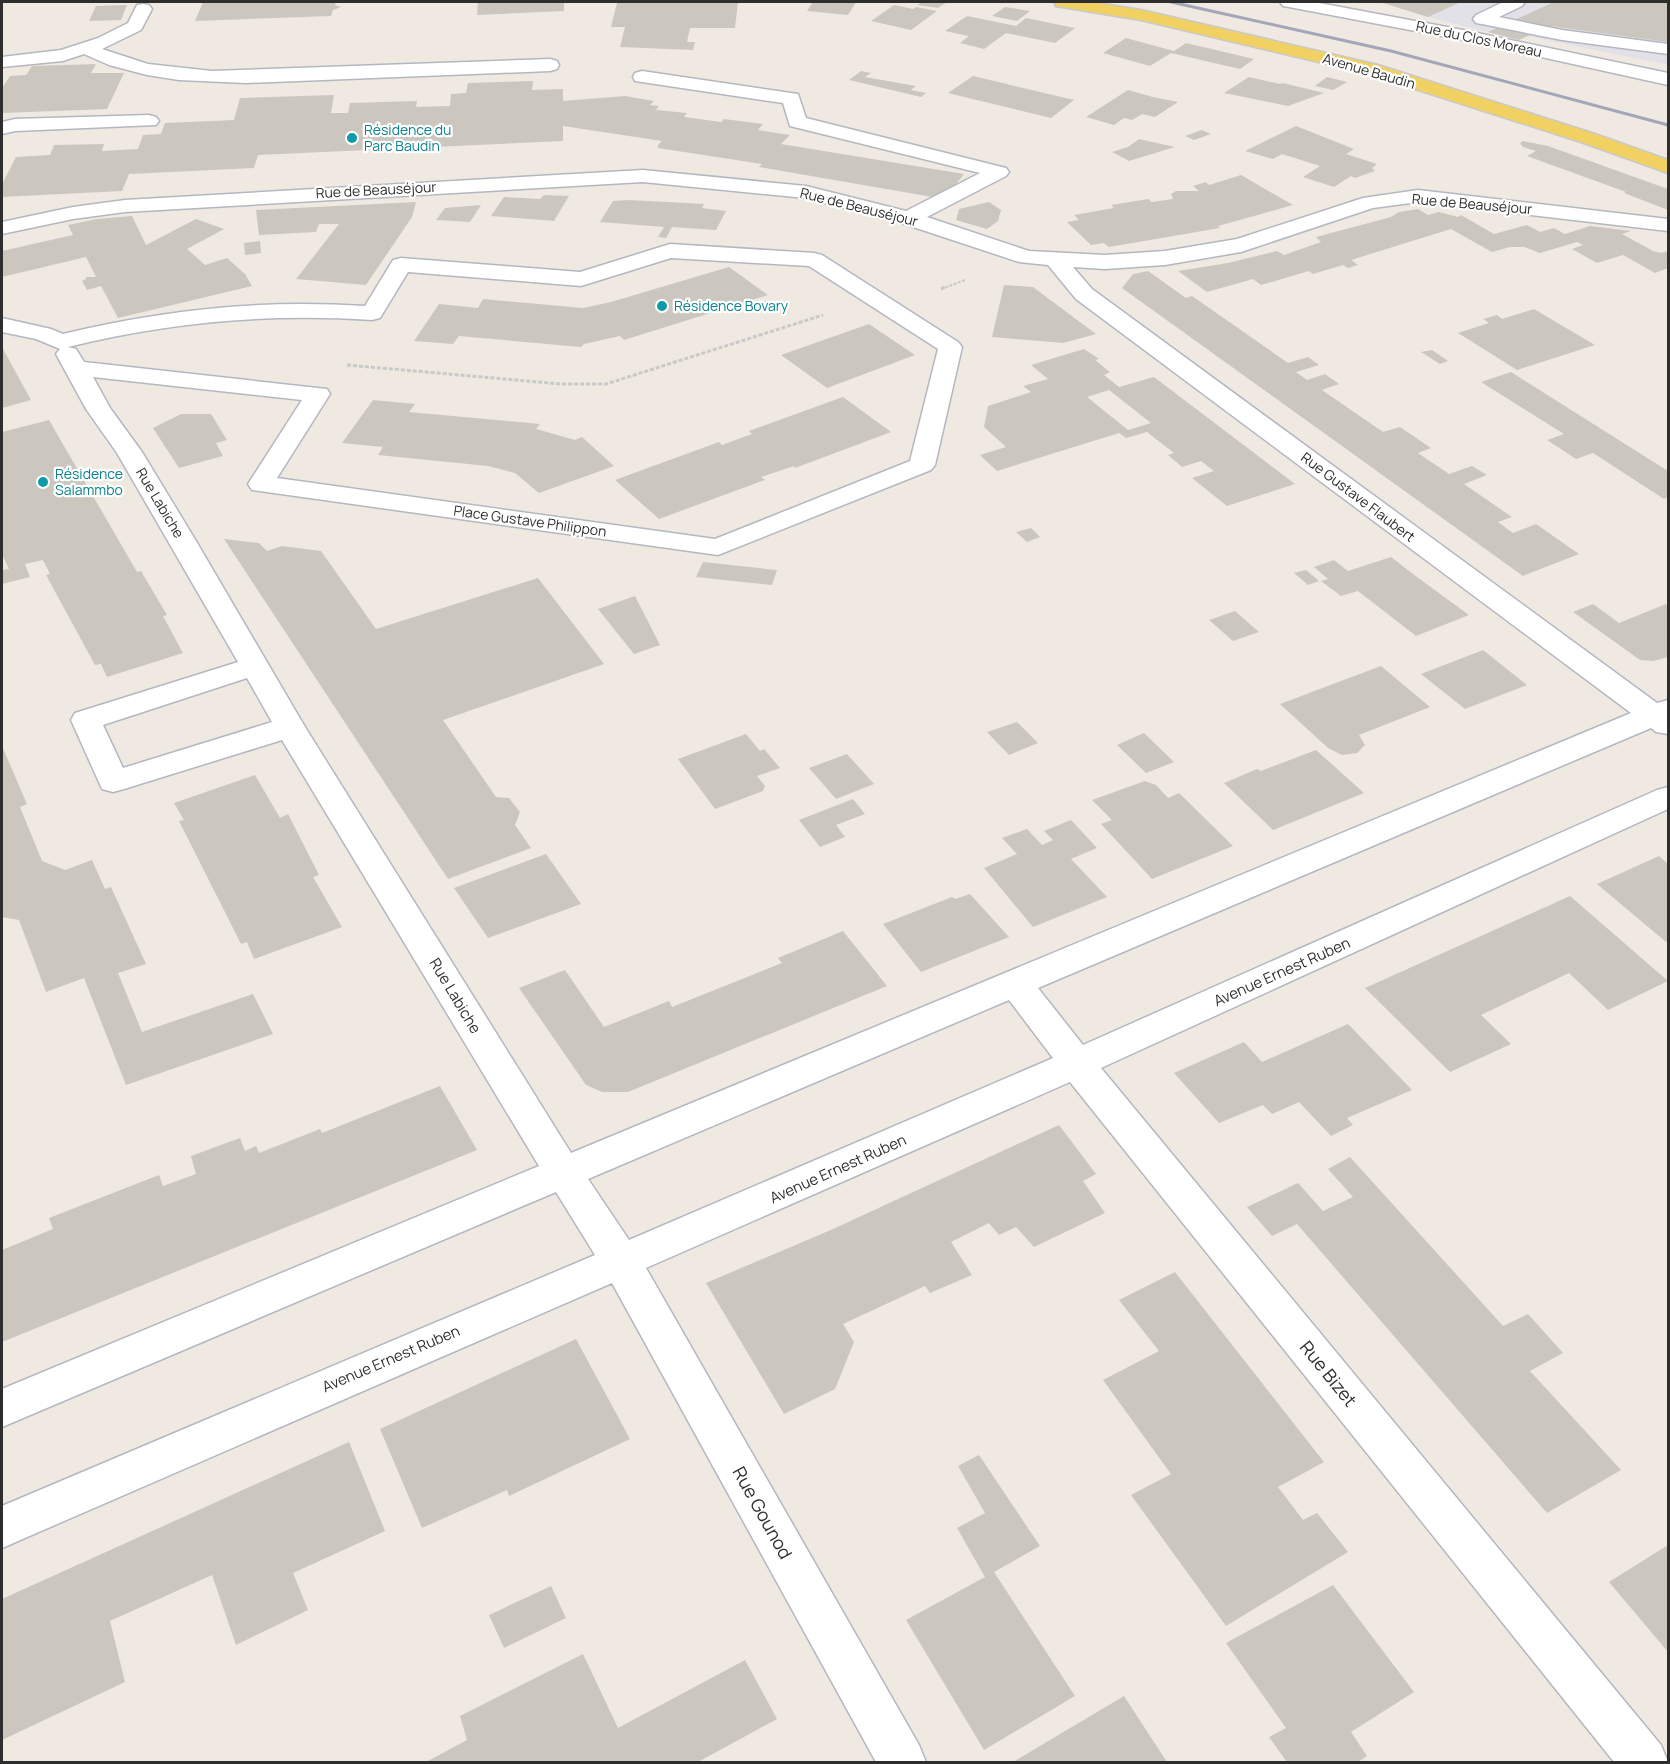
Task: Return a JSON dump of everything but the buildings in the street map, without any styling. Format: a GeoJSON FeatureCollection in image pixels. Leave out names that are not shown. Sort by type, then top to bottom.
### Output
{"type":"FeatureCollection","features":[{"type":"Feature","properties":{"kind":"main road","name":"Avenue Baudin"},"geometry":{"type":"LineString","coordinates":[[1062,2],[1206,30],[1371,69],[1588,138],[1668,167]]}},
{"type":"Feature","properties":{"kind":"street","name":"Rue du Clos Moreau"},"geometry":{"type":"LineString","coordinates":[[1289,2],[1468,36],[1668,79]]}},
{"type":"Feature","properties":{"kind":"street"},"geometry":{"type":"LineString","coordinates":[[1516,2],[1482,19],[1562,34],[1668,49]]}},
{"type":"Feature","properties":{"kind":"street"},"geometry":{"type":"LineString","coordinates":[[2,62],[63,55],[104,42],[135,26],[143,9]]}},
{"type":"Feature","properties":{"kind":"street"},"geometry":{"type":"LineString","coordinates":[[85,48],[103,57],[135,66],[211,78],[550,64]]}},
{"type":"Feature","properties":{"kind":"street"},"geometry":{"type":"LineString","coordinates":[[642,77],[791,98],[797,122],[999,172],[909,218]]}},
{"type":"Feature","properties":{"kind":"street"},"geometry":{"type":"LineString","coordinates":[[2,128],[15,125],[150,122]]}},
{"type":"Feature","properties":{"kind":"street","name":"Rue de Beauséjour"},"geometry":{"type":"LineString","coordinates":[[2,228],[73,213],[125,206],[643,176],[806,192],[909,218],[1027,257],[1105,262],[1165,258],[1241,245],[1370,202],[1418,196],[1668,225]]}},
{"type":"Feature","properties":{"kind":"street","name":"Place Gustave Philippon"},"geometry":{"type":"LineString","coordinates":[[670,251],[814,260],[950,347],[922,465],[718,547],[261,484],[318,394],[68,355],[96,332],[241,311],[372,313],[401,265],[581,279],[670,251]]}},
{"type":"Feature","properties":{"kind":"street","name":"Rue Gustave Flaubert"},"geometry":{"type":"LineString","coordinates":[[1055,259],[1084,294],[1663,716]]}},
{"type":"Feature","properties":{"kind":"street"},"geometry":{"type":"LineString","coordinates":[[2,325],[43,334],[68,355]]}},
{"type":"Feature","properties":{"kind":"street","name":"Rue Labiche"},"geometry":{"type":"LineString","coordinates":[[68,355],[98,409],[129,452],[183,541],[290,727],[564,1173],[622,1263]]}},
{"type":"Feature","properties":{"kind":"street"},"geometry":{"type":"LineString","coordinates":[[254,667],[86,720],[112,782],[290,727]]}},
{"type":"Feature","properties":{"kind":"street"},"geometry":{"type":"LineString","coordinates":[[2,1408],[1663,716]]}},
{"type":"Feature","properties":{"kind":"street","name":"Avenue Ernest Ruben"},"geometry":{"type":"LineString","coordinates":[[2,1527],[499,1312],[622,1263],[1076,1064],[1668,797]]}},
{"type":"Feature","properties":{"kind":"street","name":"Rue Bizet"},"geometry":{"type":"LineString","coordinates":[[1016,984],[1076,1064],[1644,1762]]}},
{"type":"Feature","properties":{"kind":"street","name":"Rue Gounod"},"geometry":{"type":"LineString","coordinates":[[622,1263],[902,1762]]}},
{"type":"Feature","properties":{"kind":"path"},"geometry":{"type":"LineString","coordinates":[[344,364],[561,384],[606,384],[874,299]]}},
{"type":"Feature","properties":{"kind":"shaded area"},"geometry":{"type":"Polygon","coordinates":[[[1379,2],[1668,2],[1668,65],[1527,36],[1519,40],[1379,2]]]}},
{"type":"Feature","properties":{"kind":"railway"},"geometry":{"type":"LineString","coordinates":[[1171,2],[1391,51],[1668,125]]}},
{"type":"Feature","properties":{"kind":"place","name":"Résidence du Parc Baudin"},"geometry":{"type":"Point","coordinates":[352,138]}},
{"type":"Feature","properties":{"kind":"place","name":"Résidence Bovary"},"geometry":{"type":"Point","coordinates":[662,306]}},
{"type":"Feature","properties":{"kind":"place","name":"Résidence Salammbo"},"geometry":{"type":"Point","coordinates":[43,482]}}]}
